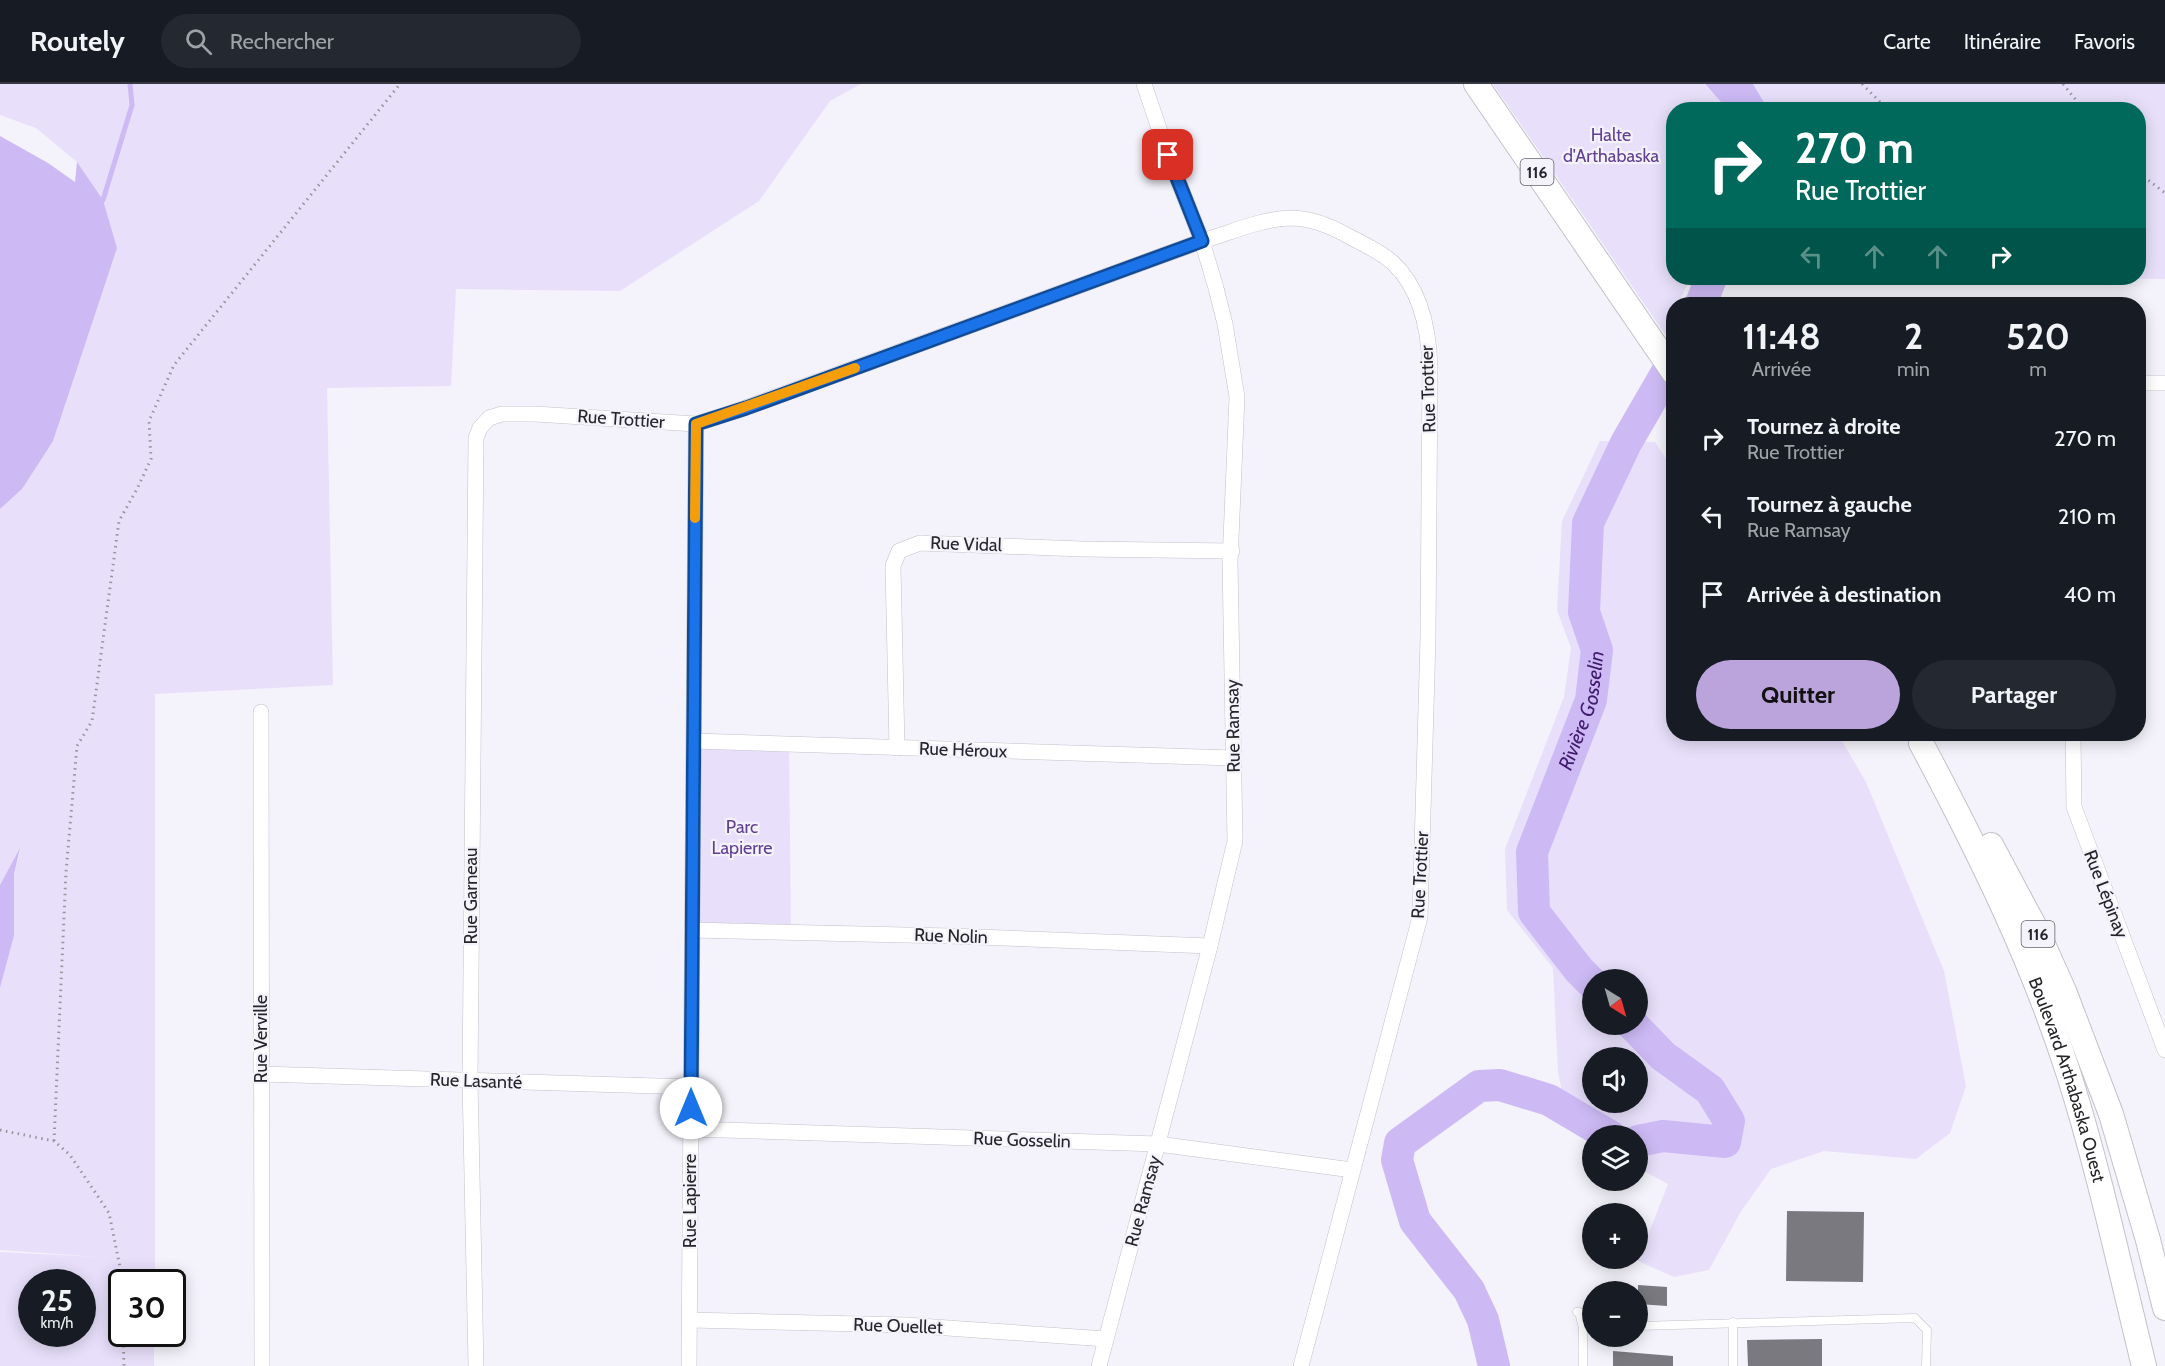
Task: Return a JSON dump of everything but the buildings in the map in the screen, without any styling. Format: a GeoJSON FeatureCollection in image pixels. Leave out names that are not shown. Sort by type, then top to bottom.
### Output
{"type":"FeatureCollection","features":[{"type":"Feature","properties":{"kind":"main road","name":"116"},"geometry":{"type":"LineString","coordinates":[[1476,84],[1666,361]]}},
{"type":"Feature","properties":{"kind":"main road","name":"Boulevard Arthabaska Ouest"},"geometry":{"type":"LineString","coordinates":[[1920,741],[1966,805],[2011,880],[2064,991],[2111,1114],[2148,1240],[2165,1308]]}},
{"type":"Feature","properties":{"kind":"main road","name":"Boulevard Arthabaska Ouest"},"geometry":{"type":"LineString","coordinates":[[1920,741],[1977,848],[1997,891],[2069,1074],[2096,1171],[2144,1366]]}},
{"type":"Feature","properties":{"kind":"street","name":"Rue Ramsay"},"geometry":{"type":"LineString","coordinates":[[1099,1366],[1210,946],[1235,840],[1232,551],[1237,397],[1225,324],[1202,241],[1168,155],[1144,84]]}},
{"type":"Feature","properties":{"kind":"street","name":"Rue Trottier"},"geometry":{"type":"LineString","coordinates":[[480,428],[489,418],[502,414],[696,424],[1202,241],[1264,221],[1288,218],[1317,222],[1336,229],[1393,263],[1418,299],[1430,355],[1428,638],[1420,917],[1301,1366]]}},
{"type":"Feature","properties":{"kind":"street"},"geometry":{"type":"LineString","coordinates":[[2146,383],[2165,383]]}},
{"type":"Feature","properties":{"kind":"street","name":"Rue Lapierre"},"geometry":{"type":"LineString","coordinates":[[689,1366],[696,424]]}},
{"type":"Feature","properties":{"kind":"street","name":"Rue Garneau"},"geometry":{"type":"LineString","coordinates":[[476,1366],[470,1080],[476,438],[480,428]]}},
{"type":"Feature","properties":{"kind":"street","name":"Rue Vidal"},"geometry":{"type":"LineString","coordinates":[[897,748],[893,566],[899,551],[920,543],[1082,549],[1232,551]]}},
{"type":"Feature","properties":{"kind":"street","name":"Rue Verville"},"geometry":{"type":"LineString","coordinates":[[261,712],[262,1366]]}},
{"type":"Feature","properties":{"kind":"street","name":"Rue Héroux"},"geometry":{"type":"LineString","coordinates":[[694,741],[1233,758]]}},
{"type":"Feature","properties":{"kind":"street","name":"Rue Lépinay"},"geometry":{"type":"LineString","coordinates":[[2073,741],[2074,807],[2165,1050]]}},
{"type":"Feature","properties":{"kind":"street","name":"Rue Nolin"},"geometry":{"type":"LineString","coordinates":[[692,930],[950,936],[1210,946]]}},
{"type":"Feature","properties":{"kind":"street","name":"Rue Lasanté"},"geometry":{"type":"LineString","coordinates":[[261,1074],[691,1087]]}},
{"type":"Feature","properties":{"kind":"street","name":"Rue Gosselin"},"geometry":{"type":"LineString","coordinates":[[691,1129],[1158,1144],[1352,1170]]}},
{"type":"Feature","properties":{"kind":"street","name":"Rue Ouellet"},"geometry":{"type":"LineString","coordinates":[[690,1320],[905,1325],[1106,1340]]}},
{"type":"Feature","properties":{"kind":"lane"},"geometry":{"type":"LineString","coordinates":[[1577,1312],[1579,1312],[1582,1324]]}},
{"type":"Feature","properties":{"kind":"lane"},"geometry":{"type":"LineString","coordinates":[[1648,1326],[1915,1318],[1927,1330],[1926,1366]]}},
{"type":"Feature","properties":{"kind":"lane"},"geometry":{"type":"LineString","coordinates":[[1733,1322],[1733,1366]]}},
{"type":"Feature","properties":{"kind":"lane"},"geometry":{"type":"LineString","coordinates":[[1583,1347],[1583,1366]]}},
{"type":"Feature","properties":{"kind":"path"},"geometry":{"type":"LineString","coordinates":[[54,1141],[66,872],[77,746],[92,721],[119,521],[151,459],[149,421],[174,365],[400,84]]}},
{"type":"Feature","properties":{"kind":"path"},"geometry":{"type":"LineString","coordinates":[[1862,84],[1880,102]]}},
{"type":"Feature","properties":{"kind":"path"},"geometry":{"type":"LineString","coordinates":[[2063,84],[2078,102]]}},
{"type":"Feature","properties":{"kind":"path"},"geometry":{"type":"LineString","coordinates":[[2146,180],[2165,193]]}},
{"type":"Feature","properties":{"kind":"path"},"geometry":{"type":"LineString","coordinates":[[0,1130],[54,1141],[70,1155],[109,1213],[120,1269]]}},
{"type":"Feature","properties":{"kind":"path"},"geometry":{"type":"LineString","coordinates":[[123,1347],[124,1366]]}},
{"type":"Feature","properties":{"kind":"green space"},"geometry":{"type":"Polygon","coordinates":[[[0,84],[861,84],[830,101],[759,201],[620,291],[456,289],[451,386],[327,388],[333,685],[155,694],[155,1269],[108,1269],[108,1347],[154,1347],[154,1366],[0,1366],[0,1252],[99,1257],[0,1250],[0,988],[14,936],[14,874],[20,851],[0,885],[0,509],[22,489],[92,318],[117,248],[77,162],[36,128],[0,115],[0,84]]]}},
{"type":"Feature","properties":{"kind":"green space","name":"Halte d'Arthabaska"},"geometry":{"type":"Polygon","coordinates":[[[1493,84],[1704,84],[1721,102],[1666,102],[1666,285],[1687,285],[1681,297],[1666,297],[1665,334],[1493,84]]]}},
{"type":"Feature","properties":{"kind":"green space"},"geometry":{"type":"Polygon","coordinates":[[[1753,84],[2165,84],[2165,279],[2146,279],[2146,102],[1764,102],[1753,84]]]}},
{"type":"Feature","properties":{"kind":"green space"},"geometry":{"type":"Polygon","coordinates":[[[1600,441],[1655,442],[1666,459],[1666,741],[1842,741],[1866,782],[1944,971],[1966,1086],[1950,1133],[1916,1159],[1824,1151],[1771,1169],[1740,1213],[1709,1270],[1674,1277],[1648,1265],[1648,1235],[1668,1184],[1648,1173],[1648,1125],[1582,1125],[1582,1137],[1570,1131],[1558,1072],[1553,968],[1507,910],[1505,849],[1564,697],[1571,648],[1557,610],[1562,521],[1600,441]]]}},
{"type":"Feature","properties":{"kind":"green space","name":"Parc Lapierre"},"geometry":{"type":"Polygon","coordinates":[[[694,741],[789,744],[791,934],[692,930],[694,741]]]}},
{"type":"Feature","properties":{"kind":"shaded area"},"geometry":{"type":"Polygon","coordinates":[[[1705,84],[1753,84],[1764,102],[1721,102],[1705,84]]]}},
{"type":"Feature","properties":{"kind":"shaded area"},"geometry":{"type":"Polygon","coordinates":[[[0,136],[48,163],[75,182],[77,162],[103,200],[117,248],[53,441],[22,489],[0,509],[0,136]]]}},
{"type":"Feature","properties":{"kind":"shaded area"},"geometry":{"type":"Polygon","coordinates":[[[20,848],[14,874],[14,936],[0,988],[0,885],[20,848]]]}},
{"type":"Feature","properties":{"kind":"waterway"},"geometry":{"type":"LineString","coordinates":[[103,200],[132,105],[130,84]]}},
{"type":"Feature","properties":{"kind":"waterway","name":"Rivière Gosselin"},"geometry":{"type":"LineString","coordinates":[[1704,297],[1708,285]]}},
{"type":"Feature","properties":{"kind":"waterway","name":"Rivière Gosselin"},"geometry":{"type":"LineString","coordinates":[[1582,973],[1534,912],[1532,852],[1591,700],[1597,650],[1584,612],[1588,523],[1626,443],[1666,374]]}},
{"type":"Feature","properties":{"kind":"waterway","name":"Rivière Gosselin"},"geometry":{"type":"LineString","coordinates":[[1643,1035],[1663,1056],[1710,1090],[1729,1121],[1725,1142],[1663,1136],[1648,1139]]}},
{"type":"Feature","properties":{"kind":"waterway","name":"Rivière Gosselin"},"geometry":{"type":"LineString","coordinates":[[1494,1366],[1483,1320],[1469,1290],[1415,1221],[1397,1160],[1400,1143],[1479,1086],[1500,1085],[1549,1100],[1591,1125]]}},
{"type":"Feature","properties":{"kind":"slow traffic"},"geometry":{"type":"LineString","coordinates":[[695,518],[696,424],[855,368]]}},
{"type":"Feature","properties":{"kind":"route"},"geometry":{"type":"LineString","coordinates":[[691,1108],[696,424],[746,408],[1202,241],[1168,155]]}}]}
